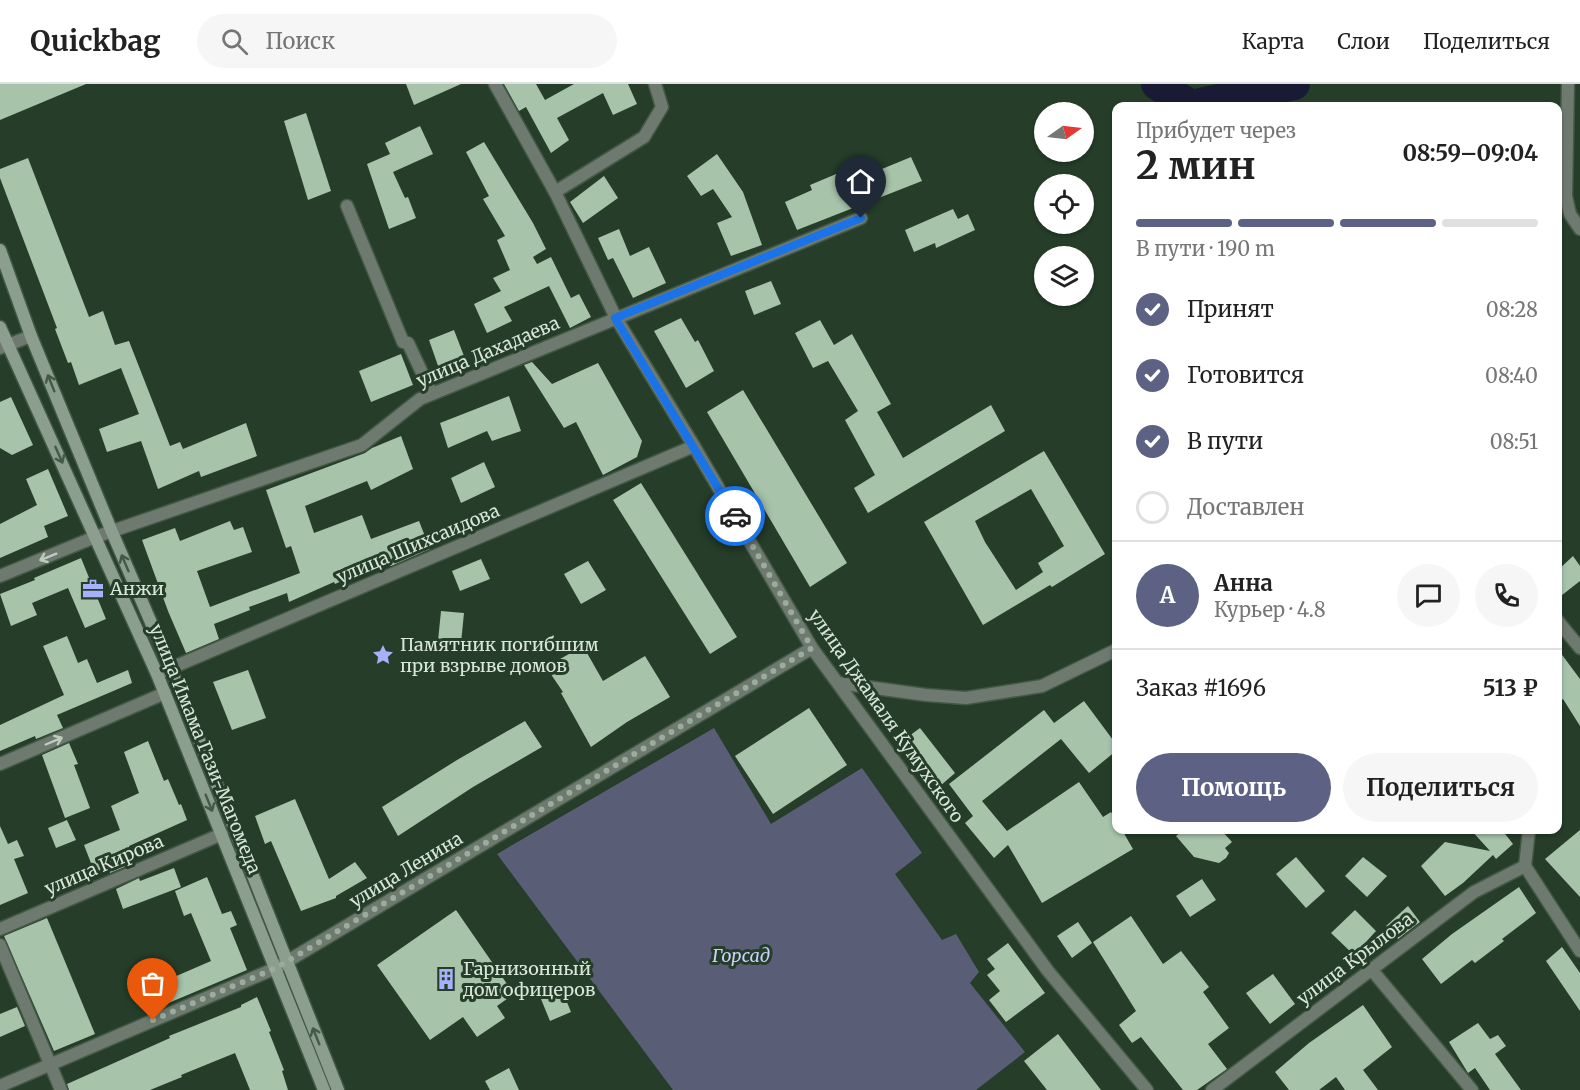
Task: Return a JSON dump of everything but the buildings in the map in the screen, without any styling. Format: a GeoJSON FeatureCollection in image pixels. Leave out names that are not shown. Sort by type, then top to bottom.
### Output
{"type":"FeatureCollection","features":[{"type":"Feature","properties":{"kind":"main road"},"geometry":{"type":"LineString","coordinates":[[0,250],[32,336],[171,669],[281,965],[338,1090]]}},
{"type":"Feature","properties":{"kind":"main road","name":"улица Имама Гази-Магомеда"},"geometry":{"type":"LineString","coordinates":[[0,327],[5,346],[96,537],[157,674],[222,834],[281,965],[324,1090]]}},
{"type":"Feature","properties":{"kind":"street","name":"улица Джамаля Кумухского"},"geometry":{"type":"LineString","coordinates":[[495,84],[555,192],[615,318],[694,446],[812,648],[1048,971],[1147,1090]]}},
{"type":"Feature","properties":{"kind":"street"},"geometry":{"type":"LineString","coordinates":[[555,192],[644,137],[662,107],[655,84]]}},
{"type":"Feature","properties":{"kind":"street"},"geometry":{"type":"LineString","coordinates":[[1568,84],[1566,196],[1570,214],[1580,229]]}},
{"type":"Feature","properties":{"kind":"street"},"geometry":{"type":"LineString","coordinates":[[348,206],[404,342],[408,343],[432,393]]}},
{"type":"Feature","properties":{"kind":"street","name":"улица Дахадаева"},"geometry":{"type":"LineString","coordinates":[[0,576],[96,537],[362,445],[420,399],[432,393],[861,218]]}},
{"type":"Feature","properties":{"kind":"street"},"geometry":{"type":"LineString","coordinates":[[5,346],[32,336]]}},
{"type":"Feature","properties":{"kind":"street","name":"улица Шихсаидова"},"geometry":{"type":"LineString","coordinates":[[157,674],[694,446]]}},
{"type":"Feature","properties":{"kind":"street"},"geometry":{"type":"LineString","coordinates":[[1562,626],[1580,648]]}},
{"type":"Feature","properties":{"kind":"street","name":"улица Ленина"},"geometry":{"type":"LineString","coordinates":[[0,1086],[281,965],[812,648]]}},
{"type":"Feature","properties":{"kind":"street"},"geometry":{"type":"LineString","coordinates":[[838,683],[966,698],[1042,686],[1112,652]]}},
{"type":"Feature","properties":{"kind":"street"},"geometry":{"type":"LineString","coordinates":[[0,764],[165,693]]}},
{"type":"Feature","properties":{"kind":"street","name":"улица Кирова"},"geometry":{"type":"LineString","coordinates":[[0,929],[222,834]]}},
{"type":"Feature","properties":{"kind":"street"},"geometry":{"type":"LineString","coordinates":[[1529,834],[1526,866],[1580,951]]}},
{"type":"Feature","properties":{"kind":"street","name":"улица Крылова"},"geometry":{"type":"LineString","coordinates":[[1212,1090],[1474,892],[1526,866]]}},
{"type":"Feature","properties":{"kind":"street"},"geometry":{"type":"LineString","coordinates":[[0,945],[61,1090]]}},
{"type":"Feature","properties":{"kind":"street"},"geometry":{"type":"LineString","coordinates":[[1371,969],[1472,1090]]}},
{"type":"Feature","properties":{"kind":"green space","name":"Горсад"},"geometry":{"type":"Polygon","coordinates":[[[714,728],[771,824],[862,768],[922,853],[895,874],[942,940],[956,934],[979,972],[970,983],[1025,1052],[976,1090],[673,1090],[497,854],[714,728]]]}},
{"type":"Feature","properties":{"kind":"waterway"},"geometry":{"type":"LineString","coordinates":[[1157,84],[1185,102]]}},
{"type":"Feature","properties":{"kind":"waterway"},"geometry":{"type":"LineString","coordinates":[[1210,102],[1294,84]]}},
{"type":"Feature","properties":{"kind":"way so far"},"geometry":{"type":"LineString","coordinates":[[153,1020],[276,968],[812,648],[735,516]]}},
{"type":"Feature","properties":{"kind":"place","name":"Анжи"},"geometry":{"type":"Point","coordinates":[93,589]}},
{"type":"Feature","properties":{"kind":"place","name":"Памятник погибшим при взрыве домов"},"geometry":{"type":"Point","coordinates":[383,655]}},
{"type":"Feature","properties":{"kind":"place","name":"Гарнизонный дом офицеров"},"geometry":{"type":"Point","coordinates":[446,979]}},
{"type":"Feature","properties":{"kind":"route"},"geometry":{"type":"LineString","coordinates":[[735,516],[615,318],[861,218]]}}]}
